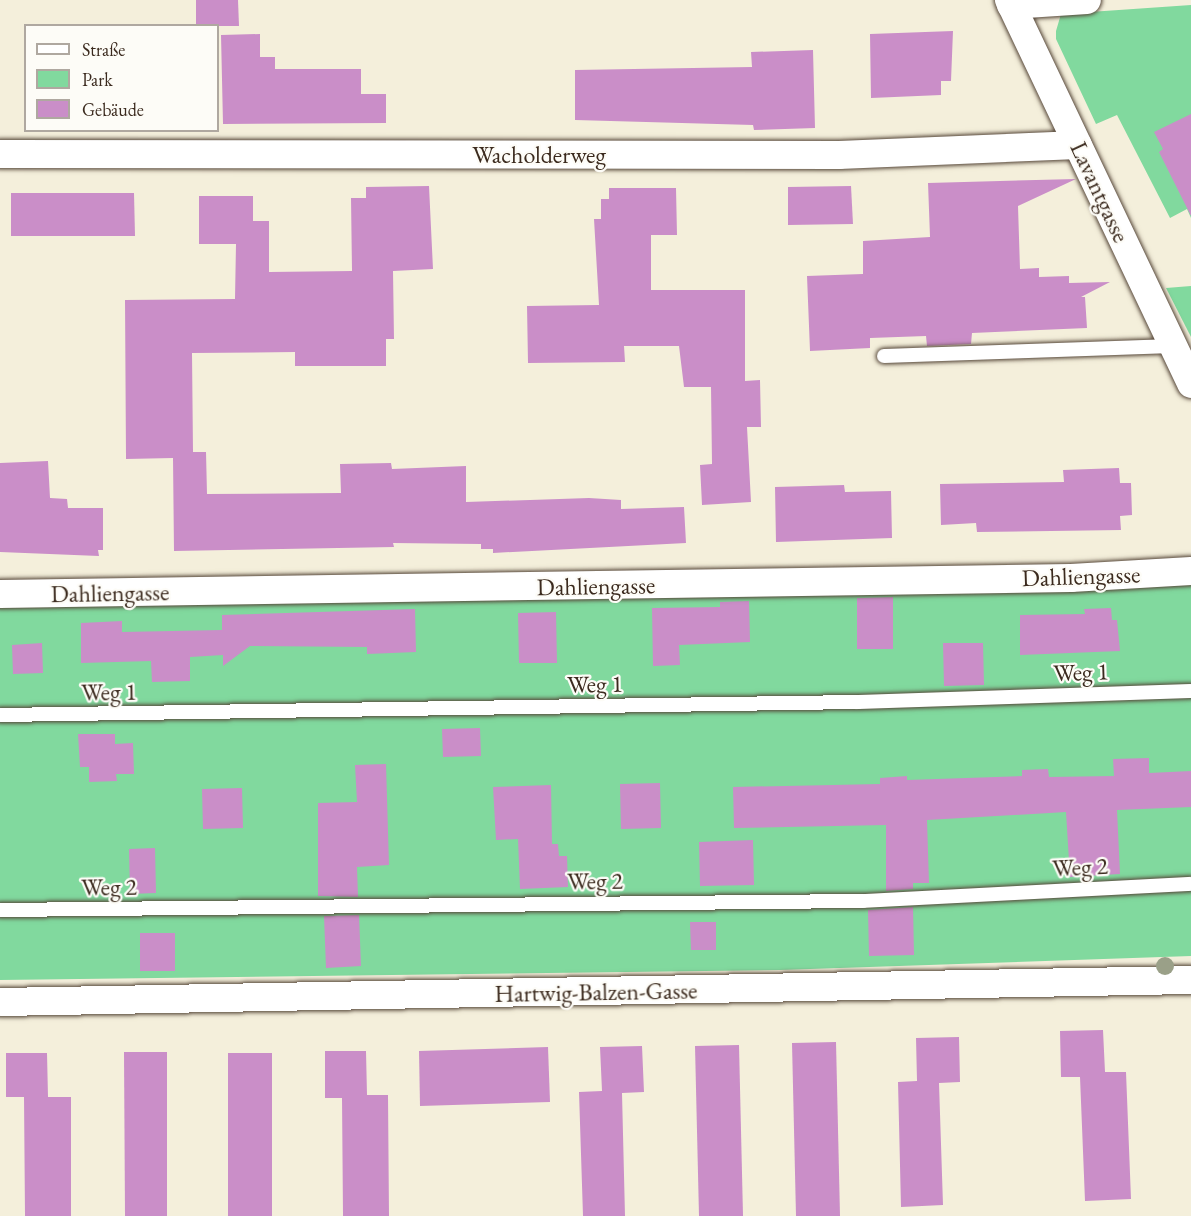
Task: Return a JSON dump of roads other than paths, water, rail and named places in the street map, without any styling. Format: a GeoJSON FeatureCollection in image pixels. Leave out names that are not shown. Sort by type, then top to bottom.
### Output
{"type":"FeatureCollection","features":[{"type":"Feature","properties":{"kind":"street"},"geometry":{"type":"LineString","coordinates":[[1010,2],[1087,0]]}},
{"type":"Feature","properties":{"kind":"street","name":"Lavantgasse"},"geometry":{"type":"LineString","coordinates":[[1010,2],[1191,384]]}},
{"type":"Feature","properties":{"kind":"street","name":"Wacholderweg"},"geometry":{"type":"LineString","coordinates":[[0,154],[839,155],[1078,146]]}},
{"type":"Feature","properties":{"kind":"street","name":"Dahliengasse"},"geometry":{"type":"LineString","coordinates":[[0,594],[1071,578],[1191,571]]}},
{"type":"Feature","properties":{"kind":"street","name":"Hartwig-Balzen-Gasse"},"geometry":{"type":"LineString","coordinates":[[0,1002],[1191,980]]}},
{"type":"Feature","properties":{"kind":"lane"},"geometry":{"type":"LineString","coordinates":[[884,356],[1173,346]]}},
{"type":"Feature","properties":{"kind":"lane","name":"Weg 1"},"geometry":{"type":"LineString","coordinates":[[0,715],[858,702],[1191,691]]}},
{"type":"Feature","properties":{"kind":"lane","name":"Weg 2"},"geometry":{"type":"LineString","coordinates":[[0,910],[863,901],[1191,884]]}}]}
